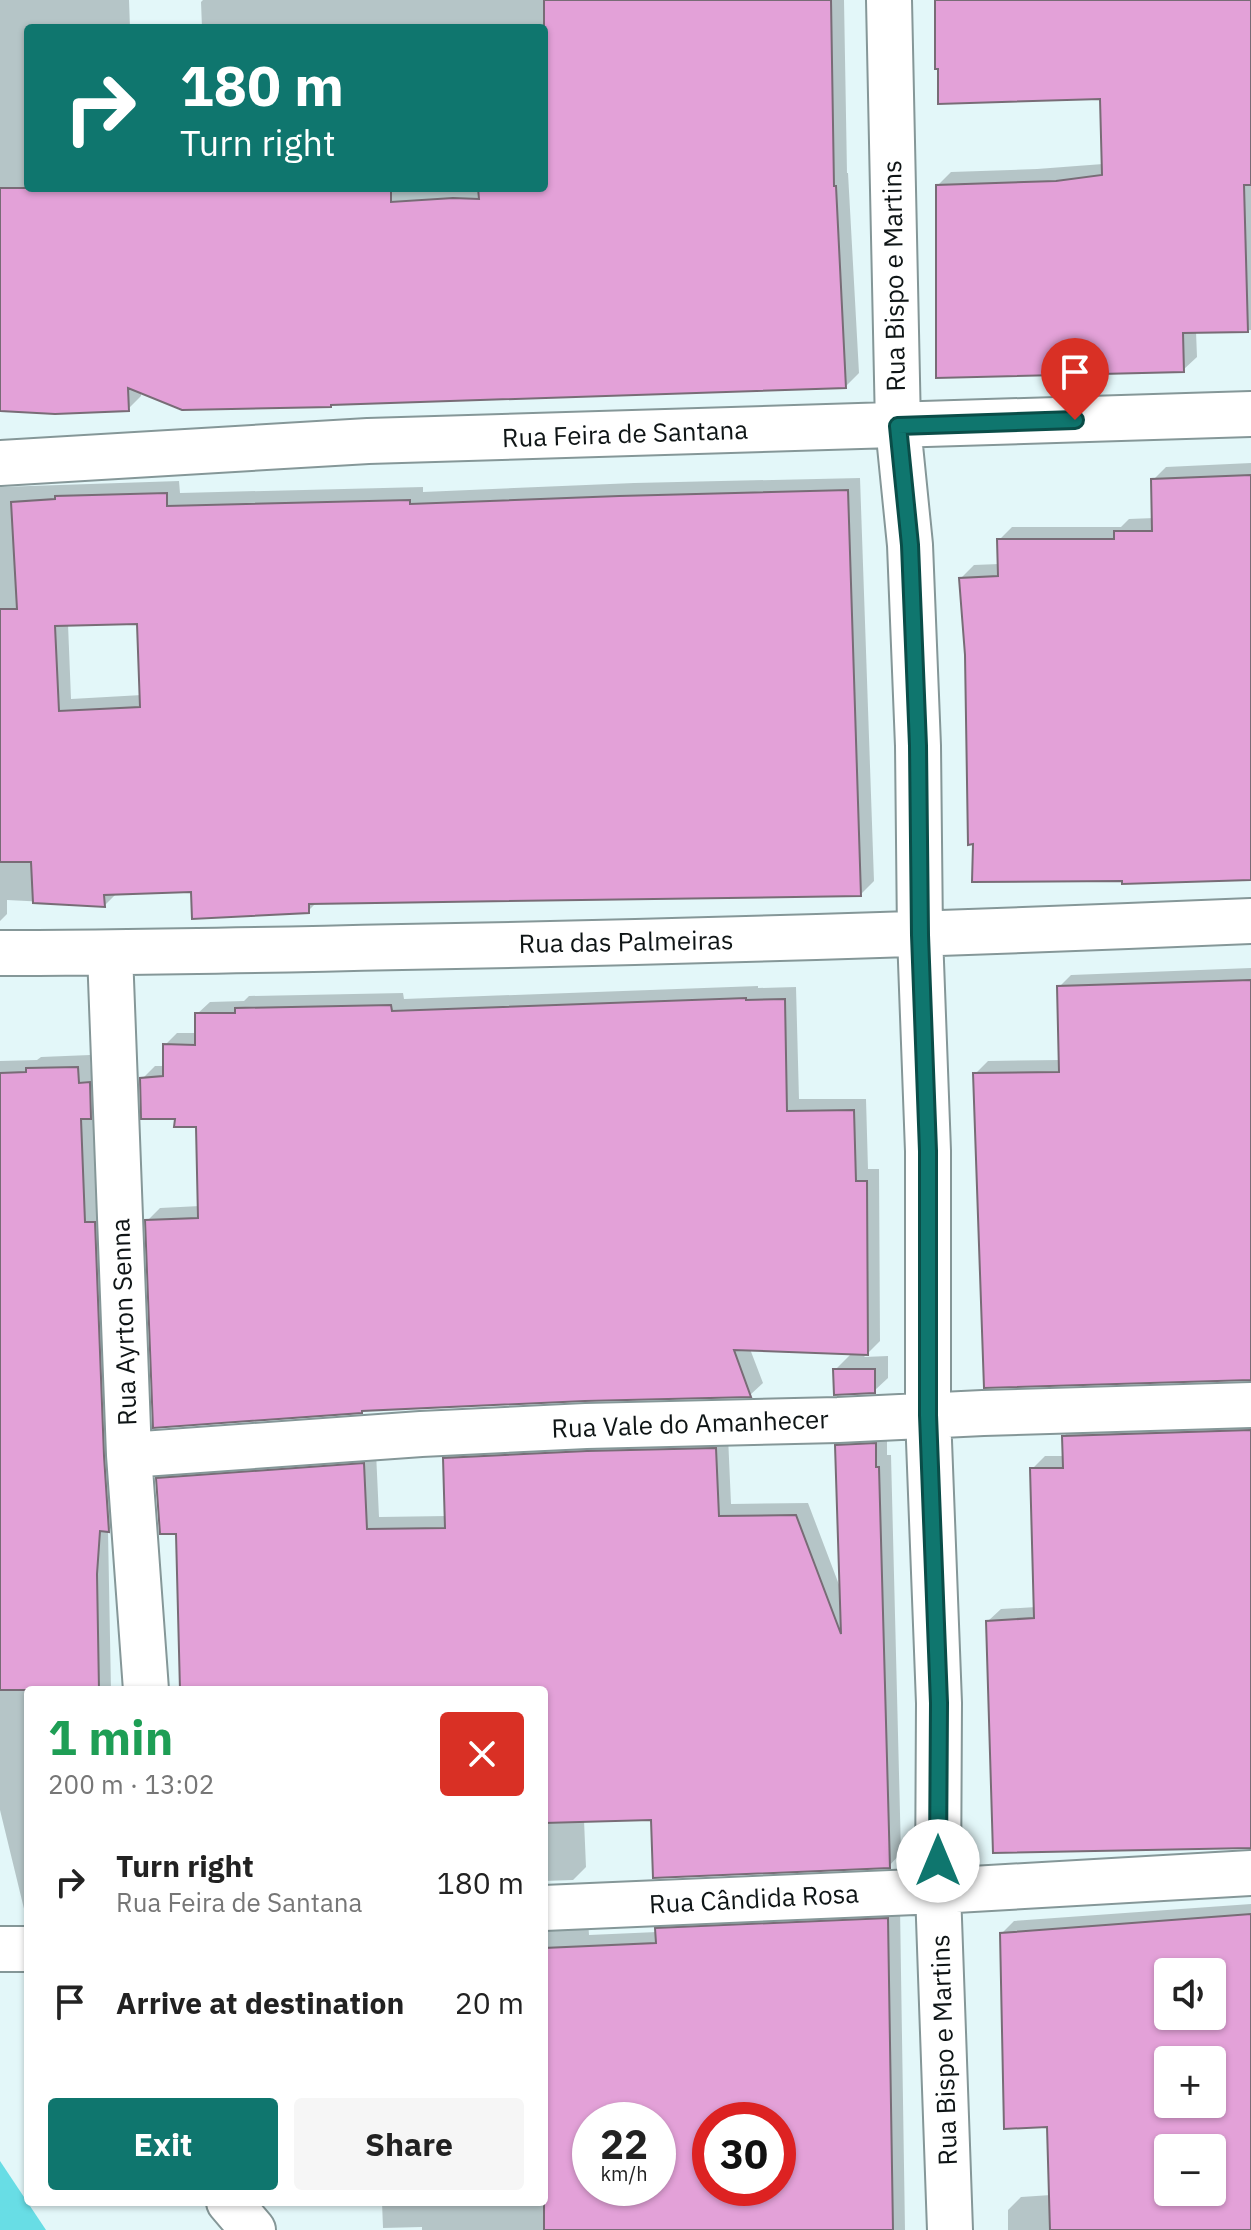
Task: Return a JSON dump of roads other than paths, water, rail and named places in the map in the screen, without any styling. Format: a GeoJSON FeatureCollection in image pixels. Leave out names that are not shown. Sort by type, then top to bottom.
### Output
{"type":"FeatureCollection","features":[{"type":"Feature","properties":{"kind":"street","name":"Rua Bispo e Martins"},"geometry":{"type":"LineString","coordinates":[[889,0],[898,426],[910,545],[918,746],[920,935],[928,1151],[928,1415],[939,1703],[938,1891],[950,2230]]}},
{"type":"Feature","properties":{"kind":"street","name":"Rua Feira de Santana"},"geometry":{"type":"LineString","coordinates":[[0,463],[368,441],[1251,414]]}},
{"type":"Feature","properties":{"kind":"street","name":"Rua das Palmeiras"},"geometry":{"type":"LineString","coordinates":[[0,953],[920,935],[1251,921]]}},
{"type":"Feature","properties":{"kind":"street","name":"Rua Ayrton Senna"},"geometry":{"type":"LineString","coordinates":[[110,953],[129,1455],[146,1686]]}},
{"type":"Feature","properties":{"kind":"street","name":"Rua Vale do Amanhecer"},"geometry":{"type":"LineString","coordinates":[[129,1455],[421,1434],[586,1426],[1251,1405]]}},
{"type":"Feature","properties":{"kind":"street","name":"Rua Cândida Rosa"},"geometry":{"type":"LineString","coordinates":[[548,1908],[938,1891],[1251,1873]]}},
{"type":"Feature","properties":{"kind":"street"},"geometry":{"type":"LineString","coordinates":[[0,1949],[24,1949]]}},
{"type":"Feature","properties":{"kind":"street"},"geometry":{"type":"LineString","coordinates":[[232,2206],[253,2230]]}},
{"type":"Feature","properties":{"kind":"water"},"geometry":{"type":"Polygon","coordinates":[[[0,2161],[24,2197],[24,2206],[30,2206],[46,2230],[0,2230],[0,2161]]]}}]}
